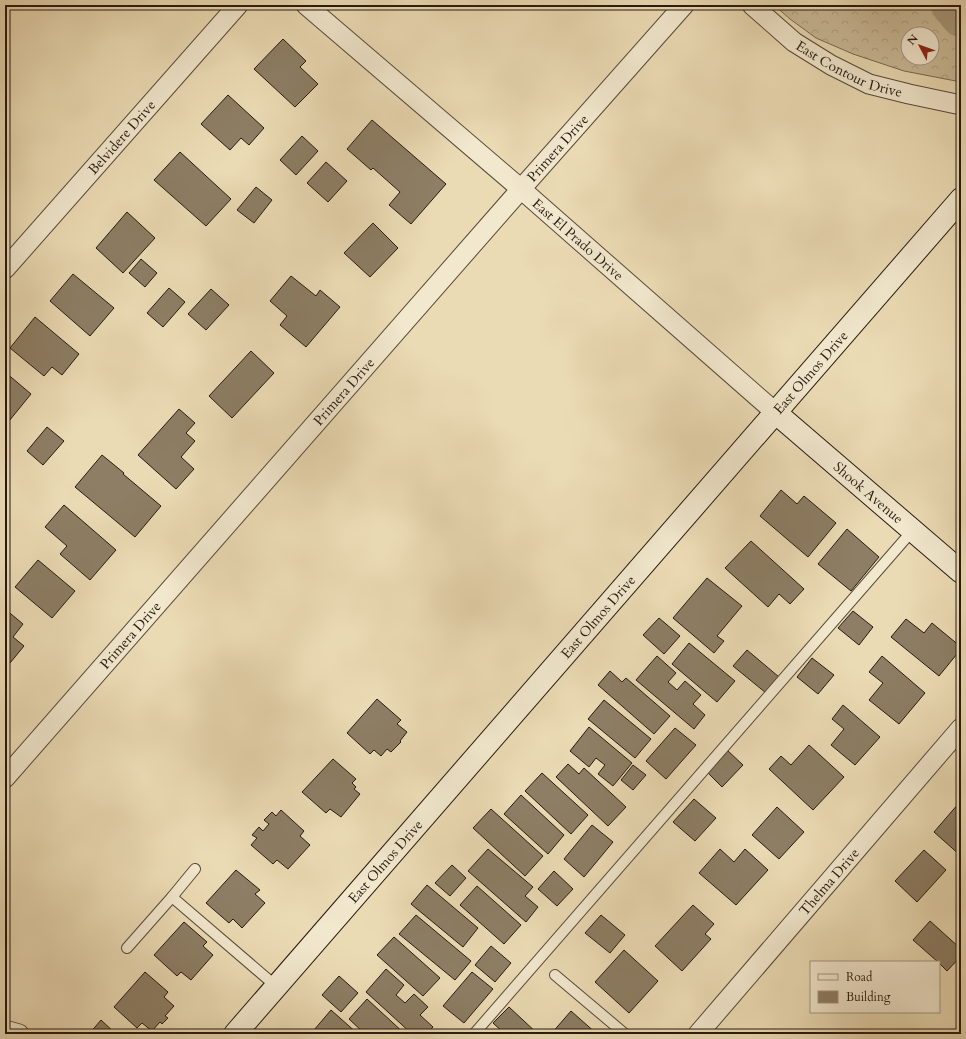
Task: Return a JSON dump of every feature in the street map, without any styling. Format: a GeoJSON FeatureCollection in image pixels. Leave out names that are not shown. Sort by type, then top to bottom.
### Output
{"type":"FeatureCollection","features":[{"type":"Feature","properties":{"kind":"street","name":"Belvidere Drive"},"geometry":{"type":"LineString","coordinates":[[5,269],[238,5]]}},
{"type":"Feature","properties":{"kind":"street","name":"East El Prado Drive"},"geometry":{"type":"LineString","coordinates":[[306,5],[520,189],[776,413]]}},
{"type":"Feature","properties":{"kind":"street","name":"Primera Drive"},"geometry":{"type":"LineString","coordinates":[[5,778],[520,189],[684,5]]}},
{"type":"Feature","properties":{"kind":"street","name":"East Contour Drive"},"geometry":{"type":"LineString","coordinates":[[752,5],[794,42],[831,65],[869,84],[961,105]]}},
{"type":"Feature","properties":{"kind":"street","name":"East Olmos Drive"},"geometry":{"type":"LineString","coordinates":[[235,1034],[961,199]]}},
{"type":"Feature","properties":{"kind":"street","name":"Shook Avenue"},"geometry":{"type":"LineString","coordinates":[[776,413],[961,572]]}},
{"type":"Feature","properties":{"kind":"street","name":"Thelma Drive"},"geometry":{"type":"LineString","coordinates":[[698,1034],[961,728]]}},
{"type":"Feature","properties":{"kind":"street"},"geometry":{"type":"LineString","coordinates":[[5,1030],[19,1034]]}},
{"type":"Feature","properties":{"kind":"lane"},"geometry":{"type":"LineString","coordinates":[[474,1034],[913,530]]}},
{"type":"Feature","properties":{"kind":"lane"},"geometry":{"type":"LineString","coordinates":[[127,948],[195,869]]}},
{"type":"Feature","properties":{"kind":"lane"},"geometry":{"type":"LineString","coordinates":[[172,897],[276,987]]}},
{"type":"Feature","properties":{"kind":"lane"},"geometry":{"type":"LineString","coordinates":[[555,975],[625,1034]]}},
{"type":"Feature","properties":{"kind":"green space"},"geometry":{"type":"Polygon","coordinates":[[[774,5],[961,5],[961,82],[904,71],[853,54],[816,38],[774,5]]]}},
{"type":"Feature","properties":{"kind":"building"},"geometry":{"type":"Polygon","coordinates":[[[283,39],[306,61],[300,67],[318,84],[295,107],[254,69],[283,39]]]}},
{"type":"Feature","properties":{"kind":"building"},"geometry":{"type":"Polygon","coordinates":[[[228,95],[264,128],[249,145],[241,138],[230,150],[201,124],[228,95]]]}},
{"type":"Feature","properties":{"kind":"building"},"geometry":{"type":"Polygon","coordinates":[[[372,120],[446,184],[411,224],[389,205],[400,192],[373,168],[371,170],[347,149],[372,120]]]}},
{"type":"Feature","properties":{"kind":"building"},"geometry":{"type":"Polygon","coordinates":[[[302,136],[318,151],[296,175],[280,160],[302,136]]]}},
{"type":"Feature","properties":{"kind":"building"},"geometry":{"type":"Polygon","coordinates":[[[180,152],[231,199],[206,226],[154,180],[180,152]]]}},
{"type":"Feature","properties":{"kind":"building"},"geometry":{"type":"Polygon","coordinates":[[[326,162],[347,181],[328,202],[307,183],[326,162]]]}},
{"type":"Feature","properties":{"kind":"building"},"geometry":{"type":"Polygon","coordinates":[[[256,187],[272,200],[254,223],[237,210],[256,187]]]}},
{"type":"Feature","properties":{"kind":"building"},"geometry":{"type":"Polygon","coordinates":[[[127,212],[155,238],[123,273],[96,248],[127,212]]]}},
{"type":"Feature","properties":{"kind":"building"},"geometry":{"type":"Polygon","coordinates":[[[373,223],[398,248],[370,277],[344,253],[373,223]]]}},
{"type":"Feature","properties":{"kind":"building"},"geometry":{"type":"Polygon","coordinates":[[[141,259],[157,273],[145,287],[129,273],[141,259]]]}},
{"type":"Feature","properties":{"kind":"building"},"geometry":{"type":"Polygon","coordinates":[[[73,274],[114,308],[90,336],[50,301],[73,274]]]}},
{"type":"Feature","properties":{"kind":"building"},"geometry":{"type":"Polygon","coordinates":[[[291,276],[316,296],[320,290],[340,307],[306,347],[280,325],[287,316],[270,301],[291,276]]]}},
{"type":"Feature","properties":{"kind":"building"},"geometry":{"type":"Polygon","coordinates":[[[169,288],[185,302],[163,327],[147,313],[169,288]]]}},
{"type":"Feature","properties":{"kind":"building"},"geometry":{"type":"Polygon","coordinates":[[[211,289],[229,305],[206,330],[188,314],[211,289]]]}},
{"type":"Feature","properties":{"kind":"building"},"geometry":{"type":"Polygon","coordinates":[[[35,317],[79,354],[62,375],[52,367],[44,376],[10,348],[35,317]]]}},
{"type":"Feature","properties":{"kind":"building"},"geometry":{"type":"Polygon","coordinates":[[[251,351],[274,373],[232,418],[209,396],[251,351]]]}},
{"type":"Feature","properties":{"kind":"building"},"geometry":{"type":"Polygon","coordinates":[[[5,372],[31,394],[5,426],[5,372]]]}},
{"type":"Feature","properties":{"kind":"building"},"geometry":{"type":"Polygon","coordinates":[[[179,409],[195,423],[186,433],[195,441],[181,457],[194,469],[176,489],[138,455],[179,409]]]}},
{"type":"Feature","properties":{"kind":"building"},"geometry":{"type":"Polygon","coordinates":[[[47,427],[64,441],[43,465],[27,451],[47,427]]]}},
{"type":"Feature","properties":{"kind":"building"},"geometry":{"type":"Polygon","coordinates":[[[102,455],[161,506],[135,537],[75,487],[102,455]]]}},
{"type":"Feature","properties":{"kind":"building"},"geometry":{"type":"Polygon","coordinates":[[[781,490],[797,504],[804,496],[836,523],[808,557],[760,516],[781,490]]]}},
{"type":"Feature","properties":{"kind":"building"},"geometry":{"type":"Polygon","coordinates":[[[64,505],[116,550],[90,580],[60,554],[67,546],[45,527],[64,505]]]}},
{"type":"Feature","properties":{"kind":"building"},"geometry":{"type":"Polygon","coordinates":[[[847,529],[879,557],[851,591],[818,564],[847,529]]]}},
{"type":"Feature","properties":{"kind":"building"},"geometry":{"type":"Polygon","coordinates":[[[751,541],[804,589],[790,604],[779,594],[768,607],[725,568],[751,541]]]}},
{"type":"Feature","properties":{"kind":"building"},"geometry":{"type":"Polygon","coordinates":[[[38,560],[75,591],[52,618],[15,587],[38,560]]]}},
{"type":"Feature","properties":{"kind":"building"},"geometry":{"type":"Polygon","coordinates":[[[707,578],[742,606],[717,636],[724,641],[714,653],[673,618],[707,578]]]}},
{"type":"Feature","properties":{"kind":"building"},"geometry":{"type":"Polygon","coordinates":[[[5,609],[23,624],[13,637],[24,646],[10,663],[5,659],[5,609]]]}},
{"type":"Feature","properties":{"kind":"building"},"geometry":{"type":"Polygon","coordinates":[[[853,611],[873,627],[859,645],[838,628],[853,611]]]}},
{"type":"Feature","properties":{"kind":"building"},"geometry":{"type":"Polygon","coordinates":[[[659,618],[680,636],[664,654],[643,635],[659,618]]]}},
{"type":"Feature","properties":{"kind":"building"},"geometry":{"type":"Polygon","coordinates":[[[906,619],[924,633],[932,623],[961,647],[961,649],[939,676],[891,637],[906,619]]]}},
{"type":"Feature","properties":{"kind":"building"},"geometry":{"type":"Polygon","coordinates":[[[689,643],[735,681],[717,702],[672,664],[689,643]]]}},
{"type":"Feature","properties":{"kind":"building"},"geometry":{"type":"Polygon","coordinates":[[[747,650],[779,677],[766,693],[733,666],[747,650]]]}},
{"type":"Feature","properties":{"kind":"building"},"geometry":{"type":"Polygon","coordinates":[[[657,656],[676,673],[668,682],[677,690],[685,681],[701,695],[693,704],[705,715],[694,729],[636,680],[657,656]]]}},
{"type":"Feature","properties":{"kind":"building"},"geometry":{"type":"Polygon","coordinates":[[[882,656],[925,693],[899,724],[869,700],[883,683],[869,672],[882,656]]]}},
{"type":"Feature","properties":{"kind":"building"},"geometry":{"type":"Polygon","coordinates":[[[812,658],[834,675],[818,694],[797,677],[812,658]]]}},
{"type":"Feature","properties":{"kind":"building"},"geometry":{"type":"Polygon","coordinates":[[[610,671],[622,682],[626,678],[670,716],[654,734],[598,685],[610,671]]]}},
{"type":"Feature","properties":{"kind":"building"},"geometry":{"type":"Polygon","coordinates":[[[377,699],[401,720],[397,724],[407,732],[400,741],[401,742],[391,752],[387,749],[381,756],[374,750],[370,754],[347,733],[377,699]]]}},
{"type":"Feature","properties":{"kind":"building"},"geometry":{"type":"Polygon","coordinates":[[[604,700],[651,739],[635,758],[588,719],[604,700]]]}},
{"type":"Feature","properties":{"kind":"building"},"geometry":{"type":"Polygon","coordinates":[[[843,705],[880,737],[855,765],[831,745],[844,729],[832,719],[843,705]]]}},
{"type":"Feature","properties":{"kind":"building"},"geometry":{"type":"Polygon","coordinates":[[[589,727],[632,763],[613,786],[598,774],[605,765],[596,758],[589,767],[570,751],[589,727]]]}},
{"type":"Feature","properties":{"kind":"building"},"geometry":{"type":"Polygon","coordinates":[[[675,728],[696,745],[666,779],[646,761],[675,728]]]}},
{"type":"Feature","properties":{"kind":"building"},"geometry":{"type":"Polygon","coordinates":[[[809,745],[844,777],[813,810],[769,769],[781,756],[791,765],[809,745]]]}},
{"type":"Feature","properties":{"kind":"building"},"geometry":{"type":"Polygon","coordinates":[[[727,750],[743,765],[722,787],[707,772],[727,750]]]}},
{"type":"Feature","properties":{"kind":"building"},"geometry":{"type":"Polygon","coordinates":[[[333,759],[356,779],[352,783],[356,787],[354,789],[360,794],[341,817],[330,809],[326,813],[302,792],[333,759]]]}},
{"type":"Feature","properties":{"kind":"building"},"geometry":{"type":"Polygon","coordinates":[[[568,764],[579,774],[584,768],[626,807],[608,826],[556,777],[568,764]]]}},
{"type":"Feature","properties":{"kind":"building"},"geometry":{"type":"Polygon","coordinates":[[[633,765],[646,775],[633,790],[621,780],[633,765]]]}},
{"type":"Feature","properties":{"kind":"building"},"geometry":{"type":"Polygon","coordinates":[[[542,773],[588,815],[571,834],[525,791],[542,773]]]}},
{"type":"Feature","properties":{"kind":"building"},"geometry":{"type":"Polygon","coordinates":[[[521,795],[564,835],[548,854],[504,814],[521,795]]]}},
{"type":"Feature","properties":{"kind":"building"},"geometry":{"type":"Polygon","coordinates":[[[694,799],[716,818],[695,841],[673,822],[694,799]]]}},
{"type":"Feature","properties":{"kind":"building"},"geometry":{"type":"Polygon","coordinates":[[[959,803],[961,805],[961,856],[934,832],[959,803]]]}},
{"type":"Feature","properties":{"kind":"building"},"geometry":{"type":"Polygon","coordinates":[[[777,807],[804,832],[779,859],[752,835],[777,807]]]}},
{"type":"Feature","properties":{"kind":"building"},"geometry":{"type":"Polygon","coordinates":[[[491,809],[543,856],[525,876],[473,828],[491,809]]]}},
{"type":"Feature","properties":{"kind":"building"},"geometry":{"type":"Polygon","coordinates":[[[281,810],[304,831],[300,836],[310,845],[288,869],[277,860],[273,864],[251,845],[257,838],[252,835],[259,827],[263,831],[269,824],[264,820],[272,812],[276,816],[281,810]]]}},
{"type":"Feature","properties":{"kind":"building"},"geometry":{"type":"Polygon","coordinates":[[[592,825],[613,842],[584,877],[564,859],[592,825]]]}},
{"type":"Feature","properties":{"kind":"building"},"geometry":{"type":"Polygon","coordinates":[[[488,849],[533,887],[525,896],[538,907],[526,922],[468,871],[488,849]]]}},
{"type":"Feature","properties":{"kind":"building"},"geometry":{"type":"Polygon","coordinates":[[[720,849],[734,862],[745,849],[768,870],[736,905],[699,873],[720,849]]]}},
{"type":"Feature","properties":{"kind":"building"},"geometry":{"type":"Polygon","coordinates":[[[924,850],[946,870],[917,902],[895,881],[924,850]]]}},
{"type":"Feature","properties":{"kind":"building"},"geometry":{"type":"Polygon","coordinates":[[[452,865],[466,878],[450,896],[435,883],[452,865]]]}},
{"type":"Feature","properties":{"kind":"building"},"geometry":{"type":"Polygon","coordinates":[[[236,870],[260,890],[255,894],[265,903],[242,928],[233,919],[229,923],[206,903],[236,870]]]}},
{"type":"Feature","properties":{"kind":"building"},"geometry":{"type":"Polygon","coordinates":[[[554,871],[573,889],[557,906],[538,889],[554,871]]]}},
{"type":"Feature","properties":{"kind":"building"},"geometry":{"type":"Polygon","coordinates":[[[427,885],[478,928],[463,947],[411,904],[427,885]]]}},
{"type":"Feature","properties":{"kind":"building"},"geometry":{"type":"Polygon","coordinates":[[[477,886],[521,925],[504,944],[460,905],[477,886]]]}},
{"type":"Feature","properties":{"kind":"building"},"geometry":{"type":"Polygon","coordinates":[[[693,905],[714,924],[705,934],[711,939],[682,971],[655,946],[693,905]]]}},
{"type":"Feature","properties":{"kind":"building"},"geometry":{"type":"Polygon","coordinates":[[[416,915],[471,961],[455,980],[399,934],[416,915]]]}},
{"type":"Feature","properties":{"kind":"building"},"geometry":{"type":"Polygon","coordinates":[[[601,915],[625,935],[610,953],[585,933],[601,915]]]}},
{"type":"Feature","properties":{"kind":"building"},"geometry":{"type":"Polygon","coordinates":[[[930,921],[961,949],[961,956],[947,971],[940,964],[940,961],[937,961],[913,940],[930,921]]]}},
{"type":"Feature","properties":{"kind":"building"},"geometry":{"type":"Polygon","coordinates":[[[184,922],[207,942],[203,946],[213,955],[191,980],[181,972],[177,976],[154,955],[184,922]]]}},
{"type":"Feature","properties":{"kind":"building"},"geometry":{"type":"Polygon","coordinates":[[[394,937],[440,978],[423,996],[377,955],[394,937]]]}},
{"type":"Feature","properties":{"kind":"building"},"geometry":{"type":"Polygon","coordinates":[[[491,946],[511,963],[495,982],[475,965],[491,946]]]}},
{"type":"Feature","properties":{"kind":"building"},"geometry":{"type":"Polygon","coordinates":[[[624,950],[658,981],[629,1013],[595,982],[624,950]]]}},
{"type":"Feature","properties":{"kind":"building"},"geometry":{"type":"Polygon","coordinates":[[[386,969],[404,985],[396,995],[405,1003],[414,994],[428,1007],[420,1015],[433,1027],[427,1034],[412,1034],[366,992],[386,969]]]}},
{"type":"Feature","properties":{"kind":"building"},"geometry":{"type":"Polygon","coordinates":[[[145,972],[168,992],[164,997],[174,1006],[165,1016],[168,1018],[162,1024],[160,1022],[152,1031],[142,1023],[137,1028],[114,1007],[145,972]]]}},
{"type":"Feature","properties":{"kind":"building"},"geometry":{"type":"Polygon","coordinates":[[[472,972],[493,989],[464,1023],[443,1006],[472,972]]]}},
{"type":"Feature","properties":{"kind":"building"},"geometry":{"type":"Polygon","coordinates":[[[339,976],[358,993],[341,1012],[322,995],[339,976]]]}},
{"type":"Feature","properties":{"kind":"building"},"geometry":{"type":"Polygon","coordinates":[[[367,999],[405,1034],[365,1034],[349,1019],[367,999]]]}},
{"type":"Feature","properties":{"kind":"building"},"geometry":{"type":"Polygon","coordinates":[[[509,1007],[538,1034],[505,1034],[493,1023],[509,1007]]]}},
{"type":"Feature","properties":{"kind":"building"},"geometry":{"type":"Polygon","coordinates":[[[331,1010],[358,1034],[319,1034],[314,1030],[331,1010]]]}},
{"type":"Feature","properties":{"kind":"building"},"geometry":{"type":"Polygon","coordinates":[[[571,1011],[597,1034],[551,1034],[571,1011]]]}},
{"type":"Feature","properties":{"kind":"building"},"geometry":{"type":"Polygon","coordinates":[[[101,1020],[116,1034],[89,1034],[101,1020]]]}},
{"type":"Feature","properties":{"kind":"waterway"},"geometry":{"type":"LineString","coordinates":[[951,5],[961,17]]}}]}
